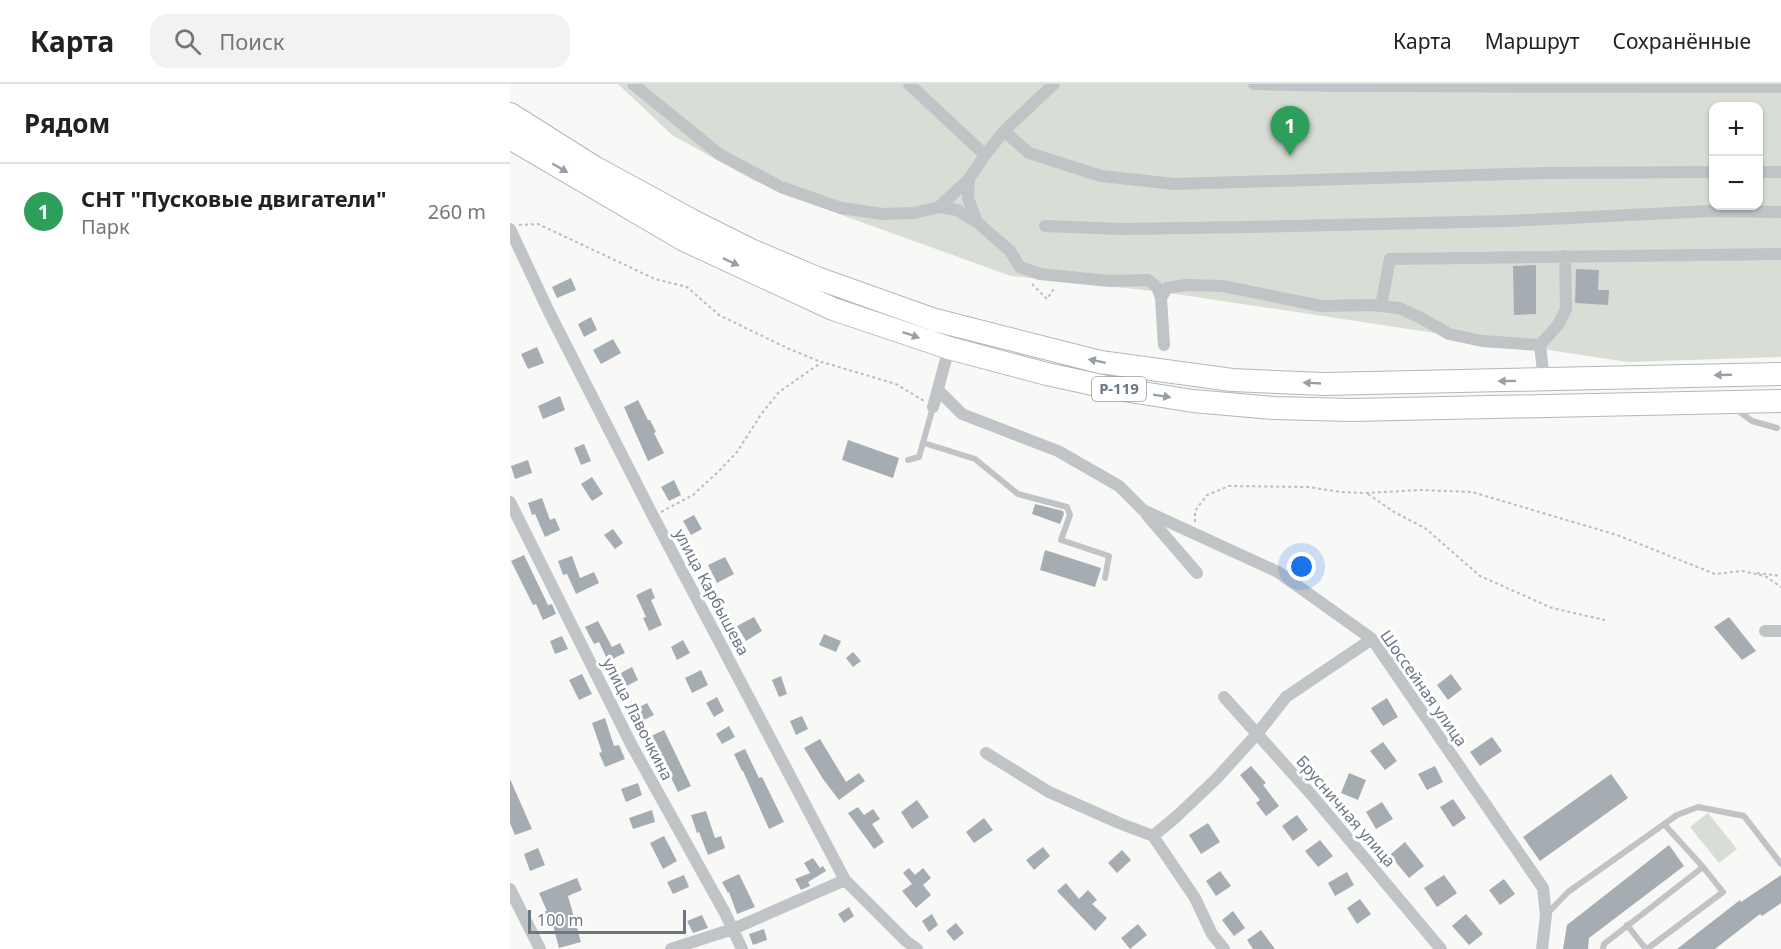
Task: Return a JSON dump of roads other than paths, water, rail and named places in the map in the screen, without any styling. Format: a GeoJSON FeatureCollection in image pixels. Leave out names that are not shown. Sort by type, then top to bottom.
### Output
{"type":"FeatureCollection","features":[{"type":"Feature","properties":{"kind":"highway","name":"Р-119"},"geometry":{"type":"LineString","coordinates":[[510,114],[594,167],[693,221],[817,278],[936,320],[1100,362],[1232,380],[1324,384],[1781,374]]}},
{"type":"Feature","properties":{"kind":"highway","name":"Р-119"},"geometry":{"type":"LineString","coordinates":[[510,138],[684,240],[833,309],[949,348],[1111,388],[1193,401],[1273,408],[1351,410],[1781,401]]}},
{"type":"Feature","properties":{"kind":"street"},"geometry":{"type":"LineString","coordinates":[[633,84],[719,154],[781,187],[841,208],[883,214],[914,213],[939,207],[957,210],[977,222],[1010,251],[1020,267],[1040,274],[1109,280],[1149,280],[1157,287],[1161,298],[1164,345]]}},
{"type":"Feature","properties":{"kind":"street"},"geometry":{"type":"LineString","coordinates":[[909,84],[985,155]]}},
{"type":"Feature","properties":{"kind":"street"},"geometry":{"type":"LineString","coordinates":[[1254,84],[1781,87]]}},
{"type":"Feature","properties":{"kind":"street"},"geometry":{"type":"LineString","coordinates":[[939,207],[969,179],[1004,131],[1048,86]]}},
{"type":"Feature","properties":{"kind":"street"},"geometry":{"type":"LineString","coordinates":[[1004,131],[1029,153],[1101,176],[1174,184],[1545,173],[1709,172]]}},
{"type":"Feature","properties":{"kind":"street"},"geometry":{"type":"LineString","coordinates":[[1763,172],[1781,172]]}},
{"type":"Feature","properties":{"kind":"street"},"geometry":{"type":"LineString","coordinates":[[969,179],[968,198],[977,222]]}},
{"type":"Feature","properties":{"kind":"street"},"geometry":{"type":"LineString","coordinates":[[1045,226],[1123,229],[1270,227],[1508,221],[1710,211],[1781,212]]}},
{"type":"Feature","properties":{"kind":"street","name":"улица Карбышева"},"geometry":{"type":"LineString","coordinates":[[510,227],[549,312],[653,516],[845,880],[906,941],[917,949]]}},
{"type":"Feature","properties":{"kind":"street"},"geometry":{"type":"LineString","coordinates":[[1380,306],[1390,259],[1781,254]]}},
{"type":"Feature","properties":{"kind":"street"},"geometry":{"type":"LineString","coordinates":[[1544,380],[1540,345],[1558,325],[1566,309],[1564,256]]}},
{"type":"Feature","properties":{"kind":"street"},"geometry":{"type":"LineString","coordinates":[[1161,298],[1167,288],[1174,286],[1223,286],[1321,306],[1399,308],[1449,334],[1482,341],[1540,345]]}},
{"type":"Feature","properties":{"kind":"street"},"geometry":{"type":"LineString","coordinates":[[933,407],[949,348]]}},
{"type":"Feature","properties":{"kind":"street","name":"Шоссейная улица"},"geometry":{"type":"LineString","coordinates":[[939,391],[962,414],[1058,451],[1119,486],[1143,510],[1278,572],[1372,639],[1543,888],[1546,915],[1542,949]]}},
{"type":"Feature","properties":{"kind":"street","name":"улица Лавочкина"},"geometry":{"type":"LineString","coordinates":[[510,502],[631,744],[742,949]]}},
{"type":"Feature","properties":{"kind":"street"},"geometry":{"type":"LineString","coordinates":[[1143,510],[1197,573]]}},
{"type":"Feature","properties":{"kind":"street"},"geometry":{"type":"LineString","coordinates":[[1765,631],[1781,631]]}},
{"type":"Feature","properties":{"kind":"street"},"geometry":{"type":"LineString","coordinates":[[1153,836],[1216,779],[1257,734],[1286,697],[1372,639]]}},
{"type":"Feature","properties":{"kind":"street","name":"Брусничная улица"},"geometry":{"type":"LineString","coordinates":[[1224,697],[1310,793],[1442,949]]}},
{"type":"Feature","properties":{"kind":"street"},"geometry":{"type":"LineString","coordinates":[[986,753],[1049,792],[1153,836],[1195,898],[1212,934],[1224,949]]}},
{"type":"Feature","properties":{"kind":"street"},"geometry":{"type":"LineString","coordinates":[[671,949],[733,929],[845,880]]}},
{"type":"Feature","properties":{"kind":"street"},"geometry":{"type":"LineString","coordinates":[[510,889],[540,949]]}},
{"type":"Feature","properties":{"kind":"lane"},"geometry":{"type":"LineString","coordinates":[[1729,403],[1752,421],[1777,428]]}},
{"type":"Feature","properties":{"kind":"lane"},"geometry":{"type":"LineString","coordinates":[[908,460],[919,457],[933,407]]}},
{"type":"Feature","properties":{"kind":"lane"},"geometry":{"type":"LineString","coordinates":[[924,442],[975,459],[1018,494],[1066,507],[1070,515],[1061,540],[1109,556],[1105,578]]}},
{"type":"Feature","properties":{"kind":"lane"},"geometry":{"type":"LineString","coordinates":[[1546,915],[1568,892],[1677,815],[1698,807],[1744,816],[1781,864]]}},
{"type":"Feature","properties":{"kind":"lane"},"geometry":{"type":"LineString","coordinates":[[1627,925],[1646,949],[1723,892],[1664,824]]}},
{"type":"Feature","properties":{"kind":"lane"},"geometry":{"type":"LineString","coordinates":[[1603,949],[1604,944],[1627,925],[1703,867]]}},
{"type":"Feature","properties":{"kind":"place","name":"СНТ \"Пусковые двигатели\""},"geometry":{"type":"Point","coordinates":[1290,156]}}]}
